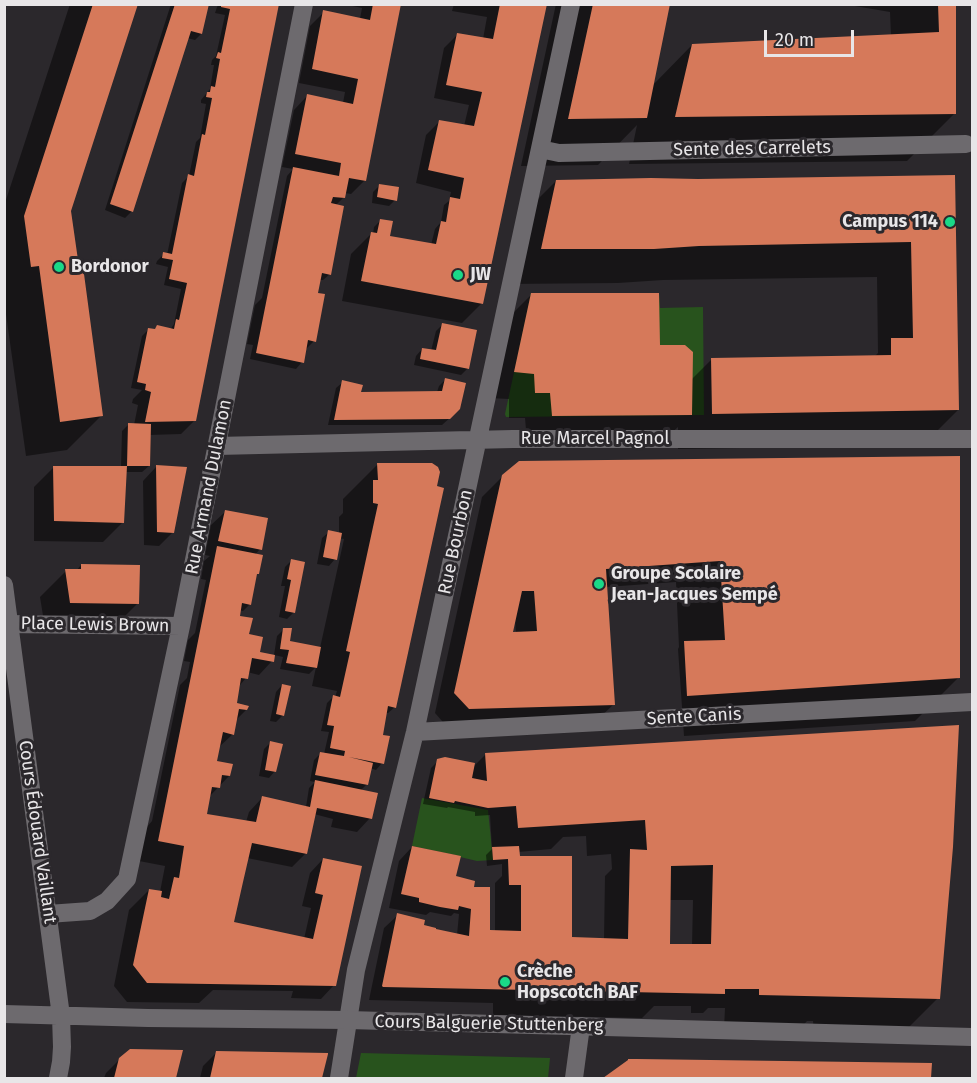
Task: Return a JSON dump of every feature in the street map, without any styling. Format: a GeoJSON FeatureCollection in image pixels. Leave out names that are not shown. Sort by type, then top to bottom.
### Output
{"type":"FeatureCollection","features":[{"type":"Feature","properties":{"kind":"street","name":"Rue Armand Dulamon"},"geometry":{"type":"LineString","coordinates":[[48,914],[90,911],[106,901],[127,879],[181,626],[304,4]]}},
{"type":"Feature","properties":{"kind":"street","name":"Rue Bourbon"},"geometry":{"type":"LineString","coordinates":[[339,1078],[356,970],[415,732],[571,4]]}},
{"type":"Feature","properties":{"kind":"street","name":"Sente des Carrelets"},"geometry":{"type":"LineString","coordinates":[[540,149],[571,153],[966,144]]}},
{"type":"Feature","properties":{"kind":"street","name":"Rue Marcel Pagnol"},"geometry":{"type":"LineString","coordinates":[[217,446],[478,440],[972,439]]}},
{"type":"Feature","properties":{"kind":"street","name":"Cours Édouard Vaillant"},"geometry":{"type":"LineString","coordinates":[[4,585],[7,624],[62,1016],[62,1047],[58,1078]]}},
{"type":"Feature","properties":{"kind":"street","name":"Place Lewis Brown"},"geometry":{"type":"LineString","coordinates":[[7,624],[181,626]]}},
{"type":"Feature","properties":{"kind":"street","name":"Sente Canis"},"geometry":{"type":"LineString","coordinates":[[415,732],[972,702]]}},
{"type":"Feature","properties":{"kind":"street","name":"Cours Balguerie Stuttenberg"},"geometry":{"type":"LineString","coordinates":[[4,1014],[348,1020],[972,1037]]}},
{"type":"Feature","properties":{"kind":"street"},"geometry":{"type":"LineString","coordinates":[[574,1078],[581,1026]]}},
{"type":"Feature","properties":{"kind":"green space"},"geometry":{"type":"Polygon","coordinates":[[[531,293],[659,293],[660,308],[703,307],[704,415],[506,417],[531,293]]]}},
{"type":"Feature","properties":{"kind":"green space"},"geometry":{"type":"Polygon","coordinates":[[[422,798],[488,810],[493,860],[477,861],[412,846],[422,798]]]}},
{"type":"Feature","properties":{"kind":"green space"},"geometry":{"type":"Polygon","coordinates":[[[361,1053],[550,1058],[548,1078],[356,1078],[361,1053]]]}},
{"type":"Feature","properties":{"kind":"building"},"geometry":{"type":"Polygon","coordinates":[[[93,4],[138,4],[71,211],[78,260],[82,259],[103,416],[60,422],[39,266],[31,267],[24,216],[93,4]]]}},
{"type":"Feature","properties":{"kind":"building"},"geometry":{"type":"Polygon","coordinates":[[[175,4],[209,4],[202,34],[191,31],[133,212],[110,204],[175,4]]]}},
{"type":"Feature","properties":{"kind":"building"},"geometry":{"type":"Polygon","coordinates":[[[221,4],[279,4],[196,421],[145,422],[151,392],[145,390],[146,384],[137,382],[148,328],[155,329],[157,325],[174,329],[176,319],[179,320],[187,283],[169,279],[173,260],[162,258],[163,252],[172,254],[188,174],[194,176],[202,134],[205,135],[212,98],[206,97],[211,86],[215,87],[220,59],[216,58],[218,52],[221,53],[230,9],[221,7],[221,4]]]}},
{"type":"Feature","properties":{"kind":"building"},"geometry":{"type":"Polygon","coordinates":[[[373,4],[401,4],[366,181],[349,178],[345,198],[333,197],[331,203],[344,206],[331,275],[322,273],[318,293],[325,294],[316,342],[308,340],[304,363],[256,353],[293,167],[339,176],[341,163],[295,154],[307,94],[353,104],[358,79],[312,69],[323,10],[370,20],[373,4]]]}},
{"type":"Feature","properties":{"kind":"building"},"geometry":{"type":"Polygon","coordinates":[[[500,4],[547,4],[483,304],[361,281],[371,232],[377,233],[380,219],[393,221],[390,236],[436,244],[441,221],[446,222],[450,197],[460,199],[464,178],[428,170],[439,120],[474,126],[482,92],[446,85],[457,33],[493,39],[500,4]]]}},
{"type":"Feature","properties":{"kind":"building"},"geometry":{"type":"Polygon","coordinates":[[[593,4],[670,4],[647,118],[568,119],[593,4]]]}},
{"type":"Feature","properties":{"kind":"building"},"geometry":{"type":"Polygon","coordinates":[[[938,4],[956,4],[956,114],[675,117],[692,44],[939,32],[938,4]]]}},
{"type":"Feature","properties":{"kind":"building"},"geometry":{"type":"Polygon","coordinates":[[[955,175],[959,410],[712,414],[711,358],[891,355],[891,338],[913,338],[911,242],[654,249],[541,249],[556,180],[955,175]]]}},
{"type":"Feature","properties":{"kind":"building"},"geometry":{"type":"Polygon","coordinates":[[[379,184],[399,187],[397,201],[377,197],[379,184]]]}},
{"type":"Feature","properties":{"kind":"building"},"geometry":{"type":"Polygon","coordinates":[[[531,293],[659,293],[660,345],[685,345],[693,352],[692,415],[552,416],[550,393],[535,393],[534,374],[514,372],[531,293]]]}},
{"type":"Feature","properties":{"kind":"building"},"geometry":{"type":"Polygon","coordinates":[[[442,323],[477,330],[469,369],[420,359],[422,348],[436,350],[442,323]]]}},
{"type":"Feature","properties":{"kind":"building"},"geometry":{"type":"Polygon","coordinates":[[[445,378],[466,383],[460,409],[450,419],[334,420],[342,380],[363,385],[361,392],[442,391],[445,378]]]}},
{"type":"Feature","properties":{"kind":"building"},"geometry":{"type":"Polygon","coordinates":[[[128,423],[151,424],[150,466],[127,466],[128,423]]]}},
{"type":"Feature","properties":{"kind":"building"},"geometry":{"type":"Polygon","coordinates":[[[960,456],[960,678],[687,696],[684,641],[725,640],[720,561],[606,569],[615,705],[469,709],[454,693],[502,475],[519,461],[960,456]],[[522,591],[513,632],[537,631],[534,591],[522,591]]]}},
{"type":"Feature","properties":{"kind":"building"},"geometry":{"type":"Polygon","coordinates":[[[377,463],[432,463],[438,467],[440,472],[437,486],[444,488],[396,708],[388,706],[383,735],[390,736],[384,764],[349,757],[373,763],[368,785],[315,775],[320,752],[344,756],[345,751],[330,748],[334,726],[327,725],[333,695],[340,697],[350,652],[346,651],[378,504],[373,503],[373,480],[378,480],[377,463]]]}},
{"type":"Feature","properties":{"kind":"building"},"geometry":{"type":"Polygon","coordinates":[[[156,465],[187,467],[174,533],[157,532],[156,465]]]}},
{"type":"Feature","properties":{"kind":"building"},"geometry":{"type":"Polygon","coordinates":[[[53,466],[127,466],[124,523],[54,521],[53,466]]]}},
{"type":"Feature","properties":{"kind":"building"},"geometry":{"type":"Polygon","coordinates":[[[225,510],[268,518],[262,550],[218,541],[225,510]]]}},
{"type":"Feature","properties":{"kind":"building"},"geometry":{"type":"Polygon","coordinates":[[[328,530],[342,533],[337,560],[323,557],[328,530]]]}},
{"type":"Feature","properties":{"kind":"building"},"geometry":{"type":"Polygon","coordinates":[[[217,546],[263,555],[251,605],[242,603],[240,616],[253,618],[249,634],[263,637],[260,652],[275,655],[274,662],[252,658],[248,679],[241,678],[237,703],[249,706],[247,710],[239,709],[234,735],[223,732],[217,761],[233,764],[230,776],[222,775],[220,788],[212,787],[207,814],[256,822],[262,796],[310,807],[315,780],[378,793],[372,819],[317,808],[307,854],[252,843],[234,922],[313,939],[323,895],[315,893],[323,858],[362,866],[336,986],[147,983],[133,965],[149,889],[162,891],[161,897],[169,899],[174,877],[179,878],[184,846],[158,841],[217,546]]]}},
{"type":"Feature","properties":{"kind":"building"},"geometry":{"type":"Polygon","coordinates":[[[291,559],[305,562],[295,613],[285,611],[291,580],[287,579],[291,559]]]}},
{"type":"Feature","properties":{"kind":"building"},"geometry":{"type":"Polygon","coordinates":[[[81,564],[140,565],[139,604],[70,603],[65,569],[81,569],[81,564]]]}},
{"type":"Feature","properties":{"kind":"building"},"geometry":{"type":"Polygon","coordinates":[[[283,628],[292,628],[290,641],[321,647],[317,668],[286,663],[289,650],[280,649],[283,628]]]}},
{"type":"Feature","properties":{"kind":"building"},"geometry":{"type":"Polygon","coordinates":[[[282,684],[291,686],[284,716],[276,714],[282,684]]]}},
{"type":"Feature","properties":{"kind":"building"},"geometry":{"type":"Polygon","coordinates":[[[959,725],[953,847],[940,999],[759,995],[759,989],[725,989],[725,994],[383,987],[397,913],[425,920],[424,925],[436,929],[469,936],[471,909],[459,906],[458,910],[440,907],[419,902],[419,898],[401,894],[412,846],[461,856],[456,876],[475,881],[474,887],[490,887],[490,930],[521,931],[521,885],[509,885],[508,859],[493,860],[492,847],[519,846],[520,856],[572,856],[572,937],[628,939],[630,849],[647,850],[645,820],[518,828],[516,806],[488,808],[429,798],[437,759],[445,757],[475,763],[472,778],[487,781],[485,753],[959,725]],[[713,865],[671,866],[670,944],[711,944],[713,865]]]}},
{"type":"Feature","properties":{"kind":"building"},"geometry":{"type":"Polygon","coordinates":[[[270,741],[283,744],[276,772],[265,770],[270,741]]]}},
{"type":"Feature","properties":{"kind":"building"},"geometry":{"type":"Polygon","coordinates":[[[130,1049],[183,1050],[176,1078],[114,1078],[119,1058],[130,1049]]]}},
{"type":"Feature","properties":{"kind":"building"},"geometry":{"type":"Polygon","coordinates":[[[216,1051],[328,1054],[322,1078],[210,1078],[216,1051]]]}},
{"type":"Feature","properties":{"kind":"building"},"geometry":{"type":"Polygon","coordinates":[[[628,1059],[932,1063],[931,1078],[603,1078],[628,1059]]]}},
{"type":"Feature","properties":{"kind":"place","name":"Campus 114"},"geometry":{"type":"Point","coordinates":[950,222]}},
{"type":"Feature","properties":{"kind":"place","name":"Bordonor"},"geometry":{"type":"Point","coordinates":[59,267]}},
{"type":"Feature","properties":{"kind":"place","name":"JW"},"geometry":{"type":"Point","coordinates":[458,275]}},
{"type":"Feature","properties":{"kind":"place","name":"Groupe Scolaire Jean-Jacques Sempé"},"geometry":{"type":"Point","coordinates":[599,584]}},
{"type":"Feature","properties":{"kind":"place","name":"Crèche Hopscotch BAF"},"geometry":{"type":"Point","coordinates":[505,982]}}]}
